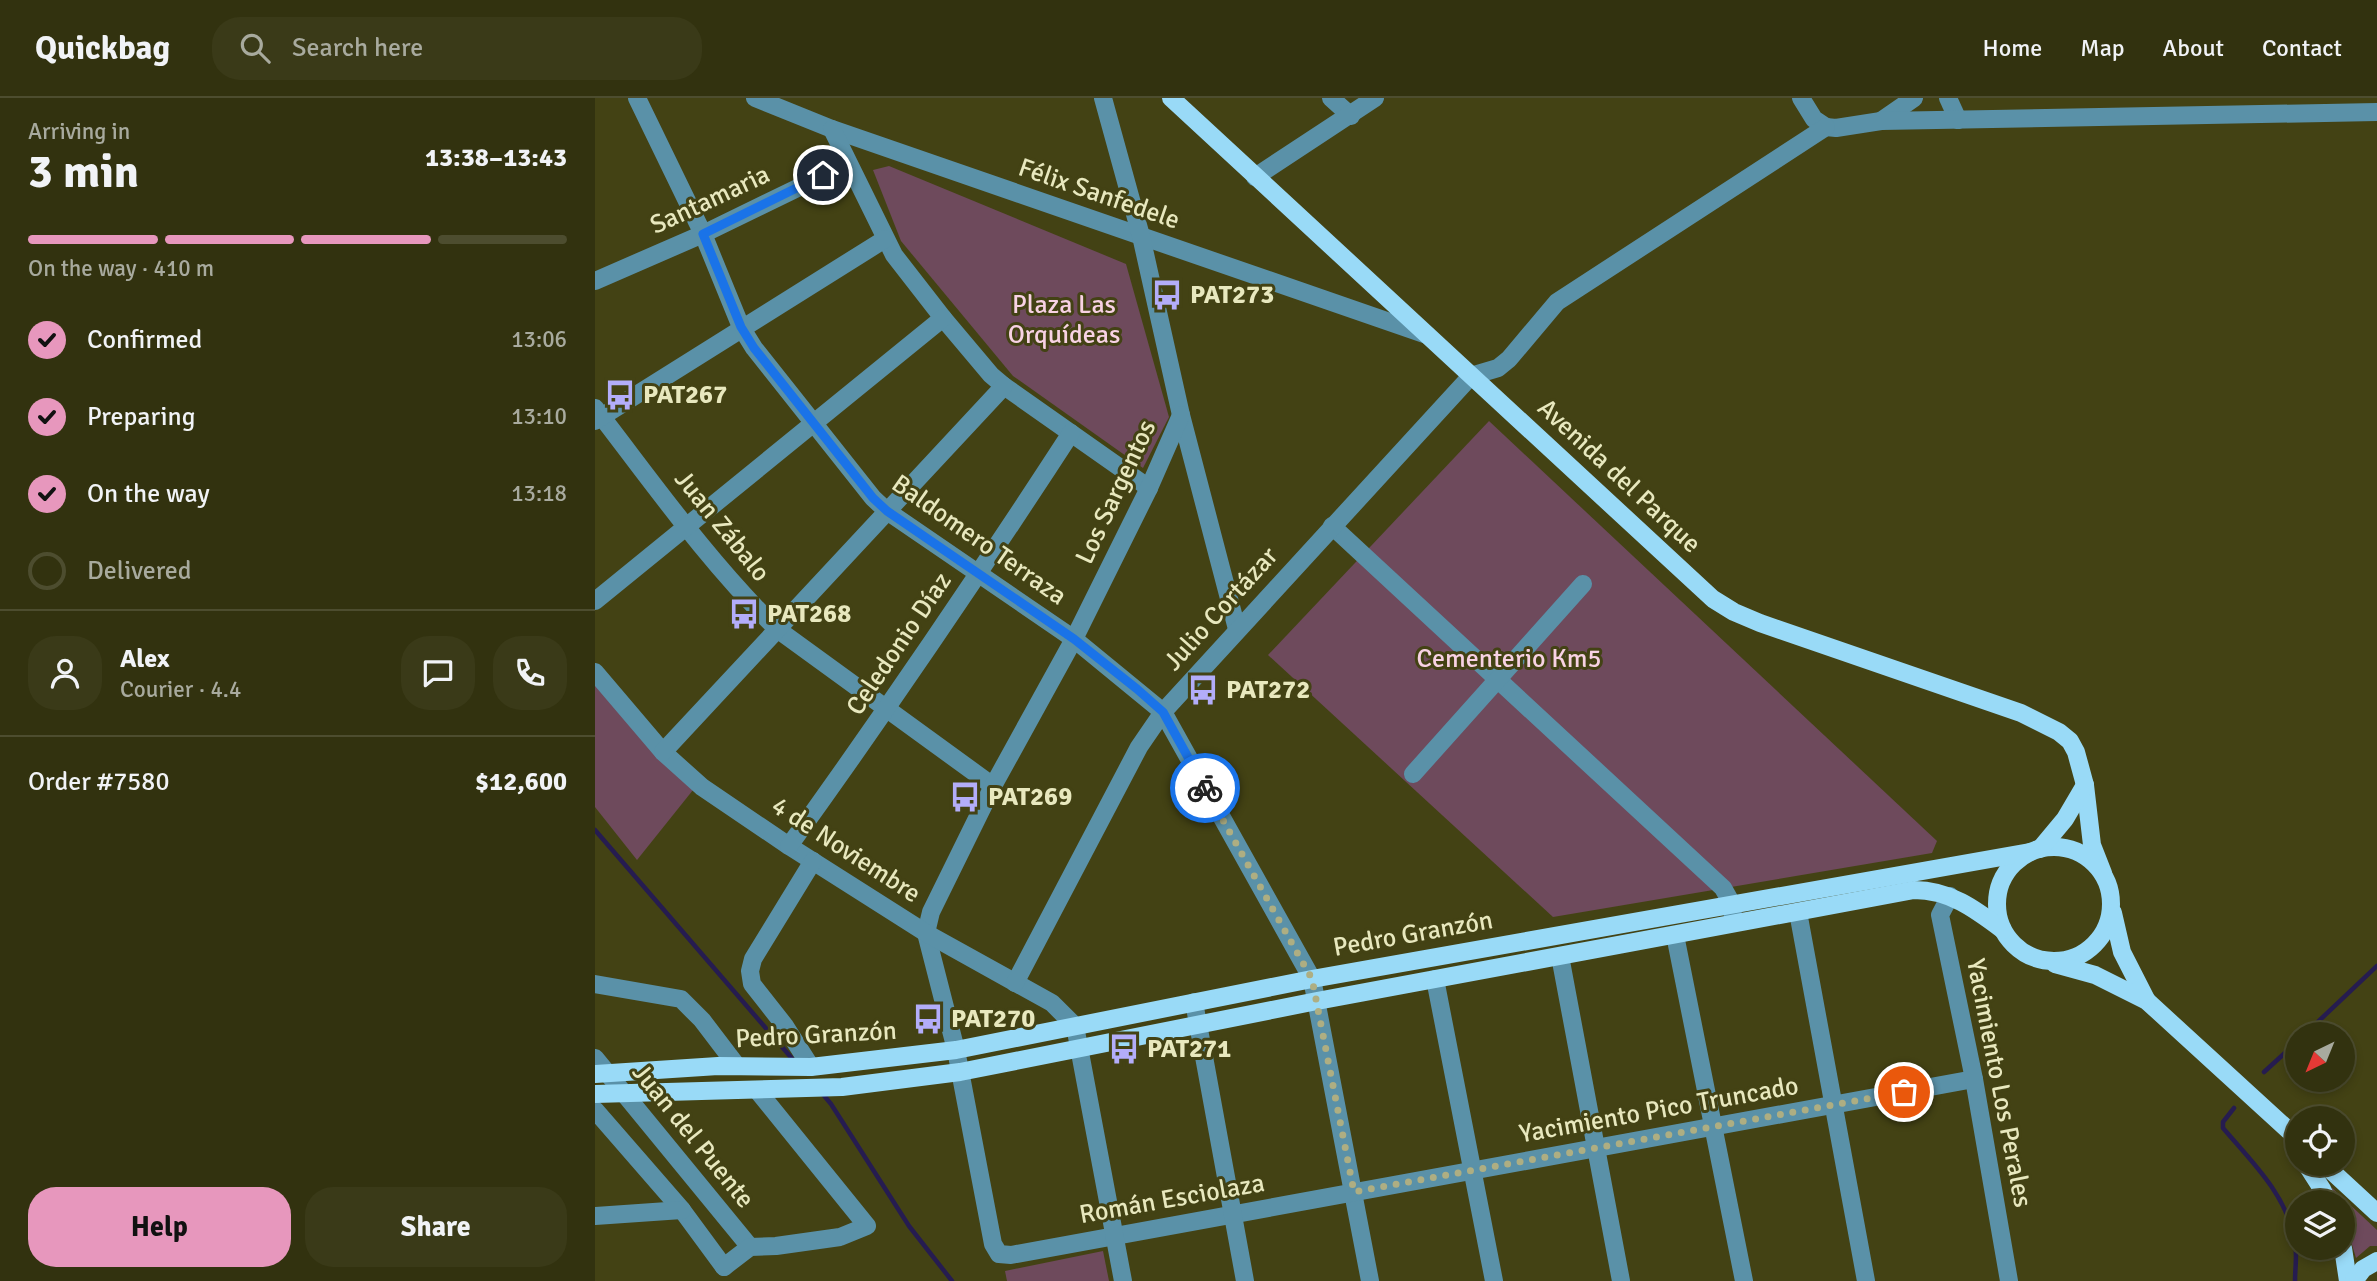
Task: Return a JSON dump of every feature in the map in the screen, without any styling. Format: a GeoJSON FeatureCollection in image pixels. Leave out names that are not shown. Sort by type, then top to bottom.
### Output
{"type":"FeatureCollection","features":[{"type":"Feature","properties":{"kind":"main road","name":"Avenida del Parque"},"geometry":{"type":"LineString","coordinates":[[1171,98],[1713,599],[1760,624],[2043,723],[2070,741],[2076,752],[2085,785],[2092,845],[2102,873]]}},
{"type":"Feature","properties":{"kind":"main road"},"geometry":{"type":"LineString","coordinates":[[2085,785],[2065,819],[2035,850],[2007,872],[1999,890],[1997,911],[2003,930],[2016,947],[2033,957],[2095,975],[2147,1001],[2285,1127]]}},
{"type":"Feature","properties":{"kind":"main road"},"geometry":{"type":"LineString","coordinates":[[2035,850],[2060,847],[2070,849],[2088,858],[2102,873],[2112,902],[2122,952],[2147,1001]]}},
{"type":"Feature","properties":{"kind":"main road","name":"Pedro Granzón"},"geometry":{"type":"LineString","coordinates":[[602,1074],[737,1066],[811,1067],[956,1050],[1312,979],[2035,850]]}},
{"type":"Feature","properties":{"kind":"main road","name":"Pedro Granzón"},"geometry":{"type":"LineString","coordinates":[[595,1094],[842,1087],[960,1072],[1317,1001],[1914,890],[1929,890],[1950,896],[2003,930]]}},
{"type":"Feature","properties":{"kind":"main road"},"geometry":{"type":"LineString","coordinates":[[2043,960],[2064,961],[2091,948],[2104,932],[2112,902]]}},
{"type":"Feature","properties":{"kind":"main road"},"geometry":{"type":"LineString","coordinates":[[2268,1111],[2285,1134]]}},
{"type":"Feature","properties":{"kind":"main road"},"geometry":{"type":"LineString","coordinates":[[2337,1176],[2377,1213]]}},
{"type":"Feature","properties":{"kind":"main road"},"geometry":{"type":"LineString","coordinates":[[2345,1260],[2348,1281]]}},
{"type":"Feature","properties":{"kind":"main road"},"geometry":{"type":"LineString","coordinates":[[2354,1281],[2363,1269],[2377,1261]]}},
{"type":"Feature","properties":{"kind":"street","name":"Baldomero Terraza"},"geometry":{"type":"LineString","coordinates":[[637,98],[703,234],[741,327],[754,348],[873,498],[887,511],[1074,639],[1163,712],[1312,979],[1370,1281]]}},
{"type":"Feature","properties":{"kind":"street","name":"Félix Sanfedele"},"geometry":{"type":"LineString","coordinates":[[755,98],[832,129],[1427,335]]}},
{"type":"Feature","properties":{"kind":"street"},"geometry":{"type":"LineString","coordinates":[[1103,98],[1141,236],[1181,415],[1237,629]]}},
{"type":"Feature","properties":{"kind":"street"},"geometry":{"type":"LineString","coordinates":[[1331,98],[1351,116]]}},
{"type":"Feature","properties":{"kind":"street"},"geometry":{"type":"LineString","coordinates":[[1255,177],[1375,98]]}},
{"type":"Feature","properties":{"kind":"street"},"geometry":{"type":"LineString","coordinates":[[1801,98],[1814,119],[1826,128]]}},
{"type":"Feature","properties":{"kind":"street"},"geometry":{"type":"LineString","coordinates":[[1881,121],[1915,98]]}},
{"type":"Feature","properties":{"kind":"street"},"geometry":{"type":"LineString","coordinates":[[1948,98],[1958,120]]}},
{"type":"Feature","properties":{"kind":"street"},"geometry":{"type":"LineString","coordinates":[[1471,376],[1498,368],[1509,359],[1557,302],[1826,128],[1881,121],[2277,106],[2377,112]]}},
{"type":"Feature","properties":{"kind":"street"},"geometry":{"type":"LineString","coordinates":[[832,129],[894,255],[991,374],[1004,386],[1149,488]]}},
{"type":"Feature","properties":{"kind":"street","name":"Santamaria"},"geometry":{"type":"LineString","coordinates":[[595,281],[703,234],[847,164]]}},
{"type":"Feature","properties":{"kind":"street"},"geometry":{"type":"LineString","coordinates":[[597,415],[885,239]]}},
{"type":"Feature","properties":{"kind":"street"},"geometry":{"type":"LineString","coordinates":[[595,601],[943,318]]}},
{"type":"Feature","properties":{"kind":"street","name":"Julio Cortázar"},"geometry":{"type":"LineString","coordinates":[[1015,983],[1139,747],[1163,712],[1471,376]]}},
{"type":"Feature","properties":{"kind":"street"},"geometry":{"type":"LineString","coordinates":[[663,752],[1004,386]]}},
{"type":"Feature","properties":{"kind":"street","name":"Juan Zábalo"},"geometry":{"type":"LineString","coordinates":[[597,415],[753,606],[777,629],[993,786]]}},
{"type":"Feature","properties":{"kind":"street","name":"Los Sargentos"},"geometry":{"type":"LineString","coordinates":[[926,933],[931,912],[993,786],[1074,639],[1149,488],[1181,415]]}},
{"type":"Feature","properties":{"kind":"street","name":"Celedonio Díaz"},"geometry":{"type":"LineString","coordinates":[[789,846],[887,710],[1071,433]]}},
{"type":"Feature","properties":{"kind":"street"},"geometry":{"type":"LineString","coordinates":[[1332,526],[1723,888],[1732,904],[1734,924]]}},
{"type":"Feature","properties":{"kind":"street"},"geometry":{"type":"LineString","coordinates":[[1412,774],[1583,584]]}},
{"type":"Feature","properties":{"kind":"street","name":"4 de Noviembre"},"geometry":{"type":"LineString","coordinates":[[595,672],[663,752],[702,787],[926,933],[1052,1003],[1075,1026]]}},
{"type":"Feature","properties":{"kind":"street"},"geometry":{"type":"LineString","coordinates":[[811,1067],[785,1026],[752,984],[750,971],[753,959],[813,861]]}},
{"type":"Feature","properties":{"kind":"street","name":"Yacimiento Los Perales"},"geometry":{"type":"LineString","coordinates":[[1950,896],[1940,915],[1974,1079],[2006,1280]]}},
{"type":"Feature","properties":{"kind":"street"},"geometry":{"type":"LineString","coordinates":[[1798,912],[1866,1281]]}},
{"type":"Feature","properties":{"kind":"street"},"geometry":{"type":"LineString","coordinates":[[926,933],[960,1072]]}},
{"type":"Feature","properties":{"kind":"street"},"geometry":{"type":"LineString","coordinates":[[1675,935],[1744,1281]]}},
{"type":"Feature","properties":{"kind":"street"},"geometry":{"type":"LineString","coordinates":[[1476,950],[1479,971]]}},
{"type":"Feature","properties":{"kind":"street"},"geometry":{"type":"LineString","coordinates":[[1560,956],[1621,1281]]}},
{"type":"Feature","properties":{"kind":"street"},"geometry":{"type":"LineString","coordinates":[[1435,979],[1495,1281]]}},
{"type":"Feature","properties":{"kind":"street"},"geometry":{"type":"LineString","coordinates":[[595,984],[681,999],[702,1020],[737,1066]]}},
{"type":"Feature","properties":{"kind":"street"},"geometry":{"type":"LineString","coordinates":[[1193,1002],[1245,1281]]}},
{"type":"Feature","properties":{"kind":"street"},"geometry":{"type":"LineString","coordinates":[[1075,1026],[1123,1281]]}},
{"type":"Feature","properties":{"kind":"street","name":"Juan del Puente"},"geometry":{"type":"LineString","coordinates":[[595,1058],[602,1074],[625,1093],[750,1247]]}},
{"type":"Feature","properties":{"kind":"street","name":"Román Esciolaza"},"geometry":{"type":"LineString","coordinates":[[960,1072],[993,1244],[999,1254],[1011,1255],[1354,1192]]}},
{"type":"Feature","properties":{"kind":"street","name":"Yacimiento Pico Truncado"},"geometry":{"type":"LineString","coordinates":[[1354,1192],[1974,1079]]}},
{"type":"Feature","properties":{"kind":"street"},"geometry":{"type":"LineString","coordinates":[[595,1110],[682,1210],[723,1274],[750,1247],[840,1237],[867,1226],[757,1090]]}},
{"type":"Feature","properties":{"kind":"street"},"geometry":{"type":"LineString","coordinates":[[595,1216],[682,1210]]}},
{"type":"Feature","properties":{"kind":"green space","name":"Plaza Las Orquídeas"},"geometry":{"type":"Polygon","coordinates":[[[889,166],[1126,264],[1169,417],[1143,468],[1013,376],[901,241],[873,170],[889,166]]]}},
{"type":"Feature","properties":{"kind":"green space","name":"Cementerio Km5"},"geometry":{"type":"Polygon","coordinates":[[[1489,421],[1937,841],[1932,853],[1553,917],[1268,655],[1489,421]]]}},
{"type":"Feature","properties":{"kind":"green space"},"geometry":{"type":"Polygon","coordinates":[[[595,679],[697,785],[637,860],[595,807],[595,679]]]}},
{"type":"Feature","properties":{"kind":"green space"},"geometry":{"type":"Polygon","coordinates":[[[2355,1209],[2377,1230],[2377,1246],[2370,1246],[2356,1258],[2355,1209]]]}},
{"type":"Feature","properties":{"kind":"green space"},"geometry":{"type":"Polygon","coordinates":[[[1103,1251],[1109,1281],[1007,1281],[1005,1271],[1103,1251]]]}},
{"type":"Feature","properties":{"kind":"waterway"},"geometry":{"type":"LineString","coordinates":[[595,830],[795,1062]]}},
{"type":"Feature","properties":{"kind":"waterway"},"geometry":{"type":"LineString","coordinates":[[2318,1022],[2377,966]]}},
{"type":"Feature","properties":{"kind":"waterway"},"geometry":{"type":"LineString","coordinates":[[2264,1072],[2285,1053]]}},
{"type":"Feature","properties":{"kind":"waterway"},"geometry":{"type":"LineString","coordinates":[[821,1092],[909,1226],[952,1281]]}},
{"type":"Feature","properties":{"kind":"waterway"},"geometry":{"type":"LineString","coordinates":[[2234,1108],[2223,1122],[2223,1128],[2266,1178],[2283,1206],[2295,1243],[2295,1281]]}},
{"type":"Feature","properties":{"kind":"way so far"},"geometry":{"type":"LineString","coordinates":[[1205,788],[1312,979],[1354,1192],[1904,1092]]}},
{"type":"Feature","properties":{"kind":"place","name":"PAT273"},"geometry":{"type":"Point","coordinates":[1167,295]}},
{"type":"Feature","properties":{"kind":"place","name":"PAT267"},"geometry":{"type":"Point","coordinates":[620,395]}},
{"type":"Feature","properties":{"kind":"place","name":"PAT268"},"geometry":{"type":"Point","coordinates":[744,614]}},
{"type":"Feature","properties":{"kind":"place","name":"PAT272"},"geometry":{"type":"Point","coordinates":[1203,690]}},
{"type":"Feature","properties":{"kind":"place","name":"PAT269"},"geometry":{"type":"Point","coordinates":[965,797]}},
{"type":"Feature","properties":{"kind":"place","name":"PAT270"},"geometry":{"type":"Point","coordinates":[928,1019]}},
{"type":"Feature","properties":{"kind":"place","name":"PAT271"},"geometry":{"type":"Point","coordinates":[1124,1049]}},
{"type":"Feature","properties":{"kind":"route"},"geometry":{"type":"LineString","coordinates":[[823,175],[703,234],[741,327],[754,348],[873,498],[887,511],[1074,639],[1163,712],[1205,788]]}}]}
